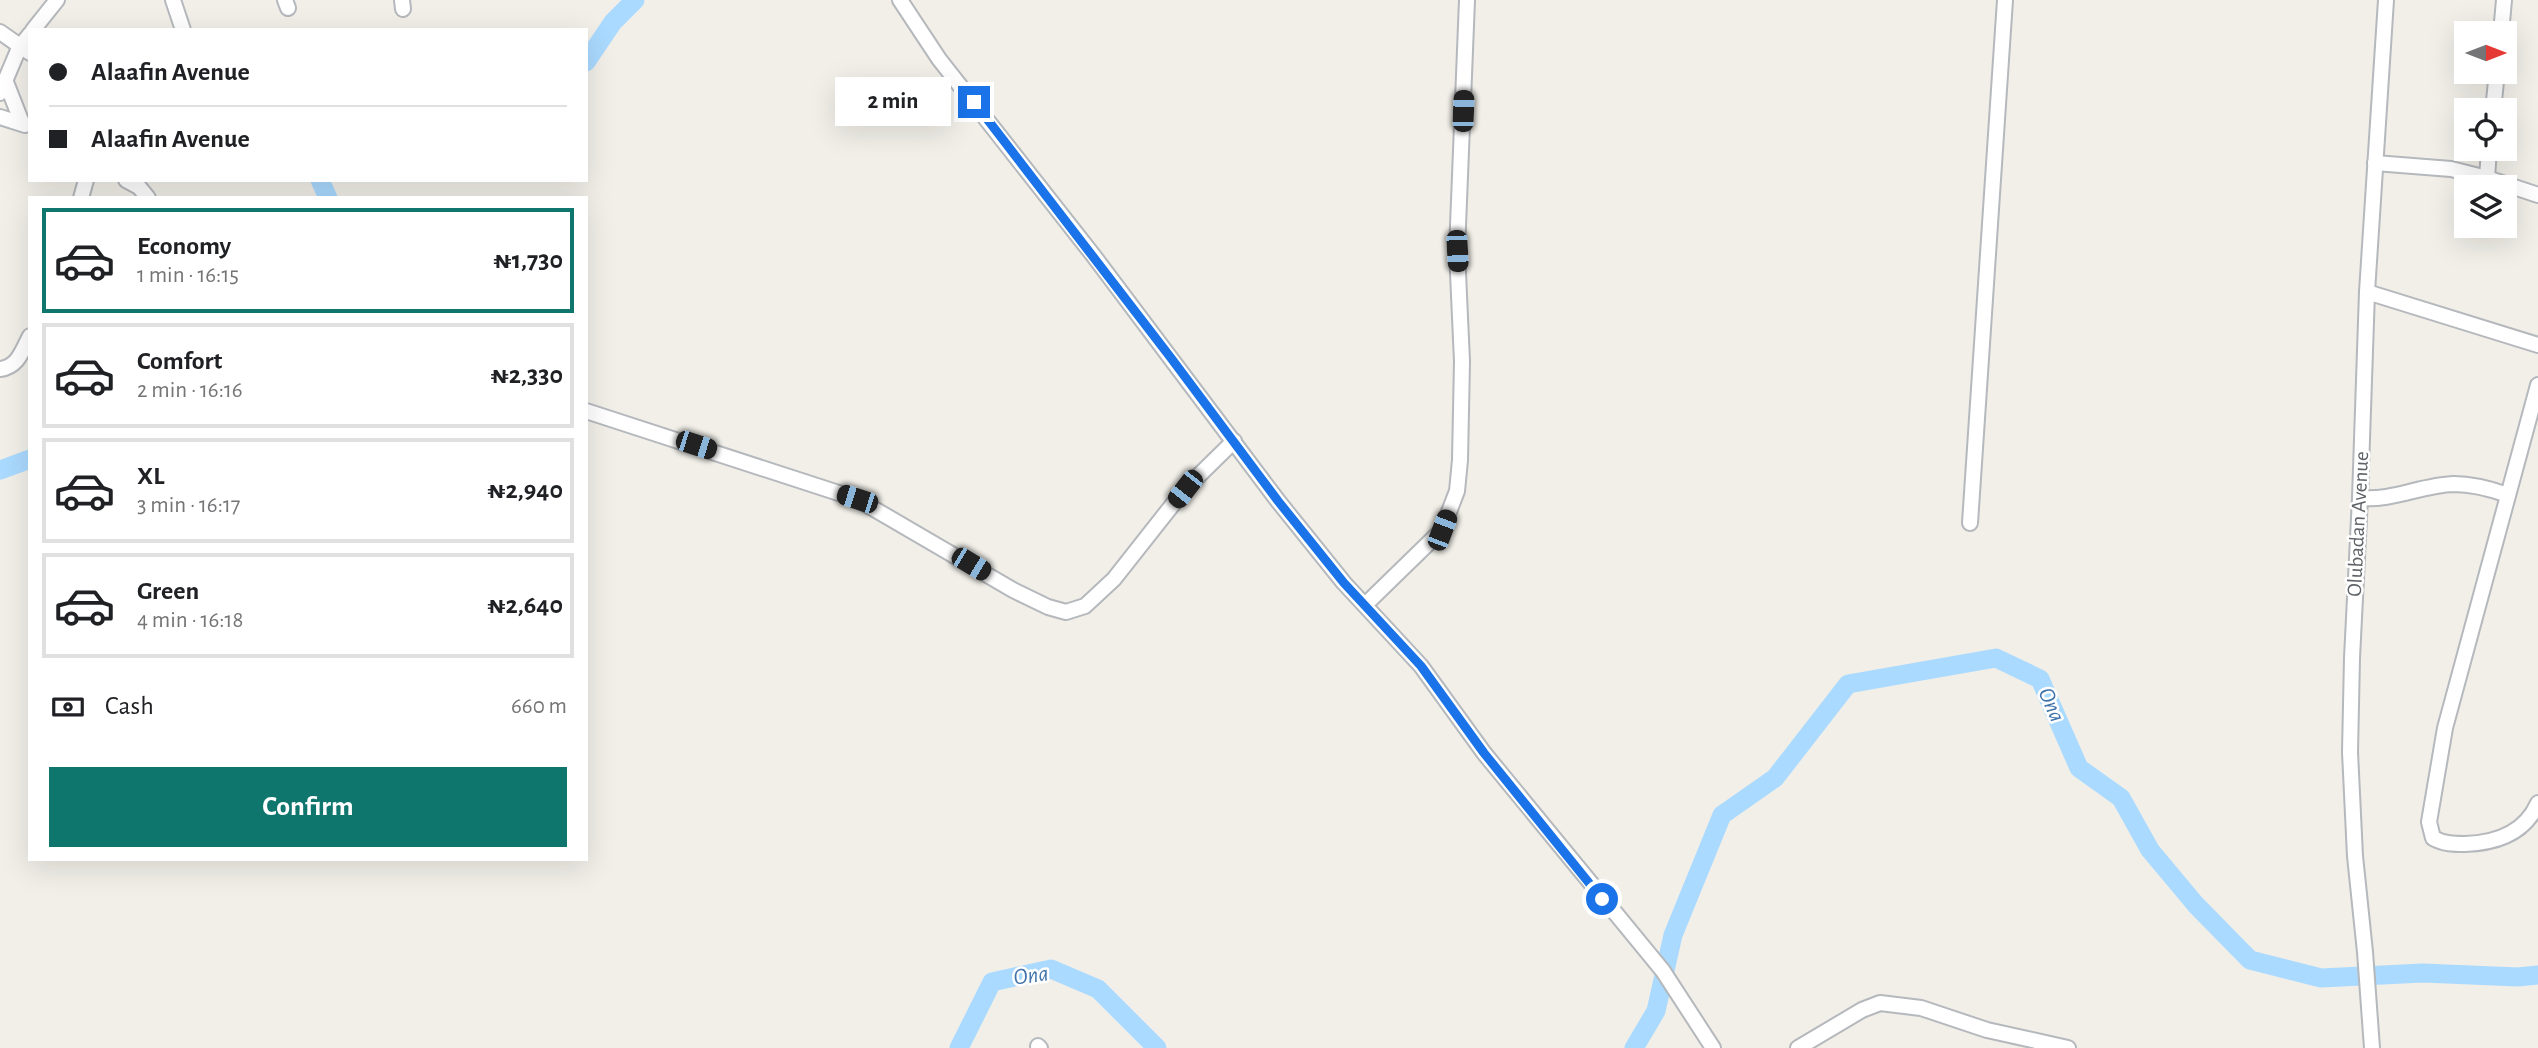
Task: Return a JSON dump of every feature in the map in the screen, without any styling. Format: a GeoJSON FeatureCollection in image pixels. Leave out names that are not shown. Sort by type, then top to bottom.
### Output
{"type":"FeatureCollection","features":[{"type":"Feature","properties":{"kind":"street"},"geometry":{"type":"LineString","coordinates":[[35,28],[57,0]]}},
{"type":"Feature","properties":{"kind":"street"},"geometry":{"type":"LineString","coordinates":[[173,0],[182,28]]}},
{"type":"Feature","properties":{"kind":"street"},"geometry":{"type":"LineString","coordinates":[[900,0],[939,59],[1278,501],[1344,583],[1421,666],[1484,753],[1663,971],[1713,1048]]}},
{"type":"Feature","properties":{"kind":"street"},"geometry":{"type":"LineString","coordinates":[[1366,604],[1442,530],[1457,491],[1462,361],[1457,251],[1467,0]]}},
{"type":"Feature","properties":{"kind":"street"},"geometry":{"type":"LineString","coordinates":[[1970,523],[2005,0]]}},
{"type":"Feature","properties":{"kind":"street","name":"Olubadan Avenue"},"geometry":{"type":"LineString","coordinates":[[2372,1048],[2355,856],[2350,752],[2367,292],[2386,0]]}},
{"type":"Feature","properties":{"kind":"street"},"geometry":{"type":"LineString","coordinates":[[2502,21],[2504,0]]}},
{"type":"Feature","properties":{"kind":"street"},"geometry":{"type":"LineString","coordinates":[[0,32],[25,50],[3,88],[26,125]]}},
{"type":"Feature","properties":{"kind":"street"},"geometry":{"type":"LineString","coordinates":[[0,117],[26,125]]}},
{"type":"Feature","properties":{"kind":"street"},"geometry":{"type":"LineString","coordinates":[[2375,163],[2451,169],[2475,175]]}},
{"type":"Feature","properties":{"kind":"street"},"geometry":{"type":"LineString","coordinates":[[129,182],[146,196]]}},
{"type":"Feature","properties":{"kind":"street"},"geometry":{"type":"LineString","coordinates":[[2517,188],[2538,195]]}},
{"type":"Feature","properties":{"kind":"street"},"geometry":{"type":"LineString","coordinates":[[2367,292],[2538,345]]}},
{"type":"Feature","properties":{"kind":"street"},"geometry":{"type":"LineString","coordinates":[[0,369],[14,365],[28,340]]}},
{"type":"Feature","properties":{"kind":"street"},"geometry":{"type":"LineString","coordinates":[[2538,385],[2442,740],[2429,822],[2430,832],[2433,838],[2448,844],[2492,841],[2516,831],[2532,815],[2538,803]]}},
{"type":"Feature","properties":{"kind":"street"},"geometry":{"type":"LineString","coordinates":[[588,412],[857,499],[1013,590],[1048,607],[1066,612],[1077,610],[1096,598],[1185,489],[1234,441]]}},
{"type":"Feature","properties":{"kind":"street"},"geometry":{"type":"LineString","coordinates":[[2361,498],[2391,498],[2453,484],[2490,489],[2508,495]]}},
{"type":"Feature","properties":{"kind":"street"},"geometry":{"type":"LineString","coordinates":[[1798,1048],[1862,1010],[1880,1003],[1921,1008],[1987,1030],[2068,1048]]}},
{"type":"Feature","properties":{"kind":"waterway"},"geometry":{"type":"LineString","coordinates":[[588,59],[613,22],[635,0]]}},
{"type":"Feature","properties":{"kind":"waterway"},"geometry":{"type":"LineString","coordinates":[[321,182],[327,196]]}},
{"type":"Feature","properties":{"kind":"waterway"},"geometry":{"type":"LineString","coordinates":[[0,470],[28,460]]}},
{"type":"Feature","properties":{"kind":"waterway","name":"Ona"},"geometry":{"type":"LineString","coordinates":[[1634,1048],[1656,1011],[1673,935],[1722,815],[1775,778],[1848,684],[1996,658],[2040,679],[2079,768],[2121,798],[2150,850],[2196,905],[2250,960],[2321,978],[2423,973],[2518,977],[2538,975]]}},
{"type":"Feature","properties":{"kind":"waterway","name":"Ona"},"geometry":{"type":"LineString","coordinates":[[959,1048],[992,982],[1051,969],[1098,989],[1157,1048]]}},
{"type":"Feature","properties":{"kind":"route"},"geometry":{"type":"LineString","coordinates":[[974,102],[1278,501],[1344,583],[1421,666],[1484,753],[1602,899]]}}]}
